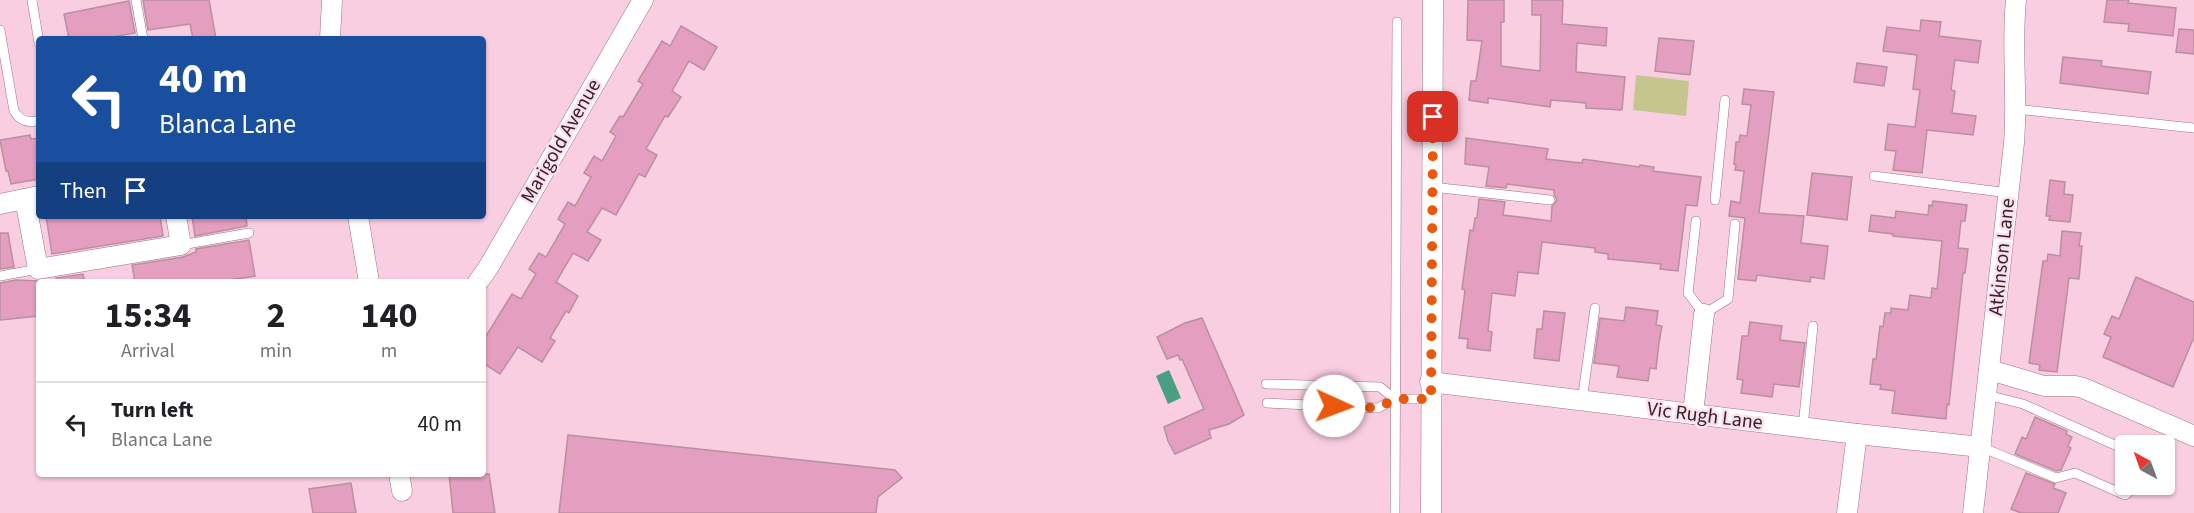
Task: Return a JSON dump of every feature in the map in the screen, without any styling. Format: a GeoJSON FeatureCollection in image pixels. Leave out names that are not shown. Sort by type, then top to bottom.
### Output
{"type":"FeatureCollection","features":[{"type":"Feature","properties":{"kind":"street"},"geometry":{"type":"LineString","coordinates":[[330,36],[332,0]]}},
{"type":"Feature","properties":{"kind":"street","name":"Marigold Avenue"},"geometry":{"type":"LineString","coordinates":[[480,279],[643,0]]}},
{"type":"Feature","properties":{"kind":"street"},"geometry":{"type":"LineString","coordinates":[[1431,513],[1433,0]]}},
{"type":"Feature","properties":{"kind":"street","name":"Atkinson Lane"},"geometry":{"type":"LineString","coordinates":[[1973,513],[2009,193],[2016,109],[2014,26],[2016,0]]}},
{"type":"Feature","properties":{"kind":"street"},"geometry":{"type":"LineString","coordinates":[[0,204],[32,198],[38,270],[181,245],[177,219]]}},
{"type":"Feature","properties":{"kind":"street"},"geometry":{"type":"LineString","coordinates":[[358,219],[368,279]]}},
{"type":"Feature","properties":{"kind":"street"},"geometry":{"type":"LineString","coordinates":[[1693,414],[1704,314]]}},
{"type":"Feature","properties":{"kind":"street"},"geometry":{"type":"LineString","coordinates":[[1990,370],[2044,386],[2083,388],[2194,436]]}},
{"type":"Feature","properties":{"kind":"street","name":"Vic Rugh Lane"},"geometry":{"type":"LineString","coordinates":[[1431,391],[1582,401],[1980,447]]}},
{"type":"Feature","properties":{"kind":"street"},"geometry":{"type":"LineString","coordinates":[[1847,513],[1857,434]]}},
{"type":"Feature","properties":{"kind":"lane"},"geometry":{"type":"LineString","coordinates":[[32,0],[38,36]]}},
{"type":"Feature","properties":{"kind":"lane"},"geometry":{"type":"LineString","coordinates":[[136,0],[142,36]]}},
{"type":"Feature","properties":{"kind":"lane"},"geometry":{"type":"LineString","coordinates":[[1395,513],[1396,22]]}},
{"type":"Feature","properties":{"kind":"lane"},"geometry":{"type":"LineString","coordinates":[[0,30],[14,111],[21,120],[26,122],[36,120]]}},
{"type":"Feature","properties":{"kind":"lane"},"geometry":{"type":"LineString","coordinates":[[1715,200],[1725,100]]}},
{"type":"Feature","properties":{"kind":"lane"},"geometry":{"type":"LineString","coordinates":[[2016,109],[2194,128]]}},
{"type":"Feature","properties":{"kind":"lane"},"geometry":{"type":"LineString","coordinates":[[1874,176],[2009,193]]}},
{"type":"Feature","properties":{"kind":"lane"},"geometry":{"type":"LineString","coordinates":[[1432,187],[1550,200]]}},
{"type":"Feature","properties":{"kind":"lane"},"geometry":{"type":"LineString","coordinates":[[1696,221],[1688,293],[1704,314],[1728,299],[1735,224]]}},
{"type":"Feature","properties":{"kind":"lane"},"geometry":{"type":"LineString","coordinates":[[181,245],[249,233]]}},
{"type":"Feature","properties":{"kind":"lane"},"geometry":{"type":"LineString","coordinates":[[0,276],[38,270]]}},
{"type":"Feature","properties":{"kind":"lane"},"geometry":{"type":"LineString","coordinates":[[1582,401],[1595,308]]}},
{"type":"Feature","properties":{"kind":"lane"},"geometry":{"type":"LineString","coordinates":[[1803,427],[1813,326]]}},
{"type":"Feature","properties":{"kind":"lane"},"geometry":{"type":"LineString","coordinates":[[1266,384],[1380,387],[1395,399]]}},
{"type":"Feature","properties":{"kind":"lane"},"geometry":{"type":"LineString","coordinates":[[1267,404],[1378,408],[1395,399],[1431,391]]}},
{"type":"Feature","properties":{"kind":"lane"},"geometry":{"type":"LineString","coordinates":[[1987,395],[2023,404],[2115,445]]}},
{"type":"Feature","properties":{"kind":"lane"},"geometry":{"type":"LineString","coordinates":[[1980,447],[2056,478],[2075,473],[2115,491]]}},
{"type":"Feature","properties":{"kind":"shaded area"},"geometry":{"type":"Polygon","coordinates":[[[1636,75],[1689,81],[1686,116],[1633,110],[1636,75]]]}},
{"type":"Feature","properties":{"kind":"shaded area"},"geometry":{"type":"Polygon","coordinates":[[[1169,370],[1181,398],[1168,404],[1156,376],[1169,370]]]}},
{"type":"Feature","properties":{"kind":"building"},"geometry":{"type":"Polygon","coordinates":[[[143,0],[209,0],[215,36],[192,36],[190,24],[148,30],[143,0]]]}},
{"type":"Feature","properties":{"kind":"building"},"geometry":{"type":"Polygon","coordinates":[[[1468,0],[1504,0],[1504,22],[1501,22],[1501,66],[1540,71],[1541,15],[1532,15],[1532,0],[1563,0],[1562,24],[1607,28],[1606,46],[1577,43],[1576,72],[1625,77],[1622,110],[1586,108],[1586,103],[1551,100],[1550,107],[1488,98],[1488,103],[1469,100],[1471,81],[1476,81],[1482,41],[1467,40],[1468,0]]]}},
{"type":"Feature","properties":{"kind":"building"},"geometry":{"type":"Polygon","coordinates":[[[2107,0],[2129,0],[2128,3],[2176,8],[2173,36],[2128,31],[2129,24],[2104,22],[2107,0]]]}},
{"type":"Feature","properties":{"kind":"building"},"geometry":{"type":"Polygon","coordinates":[[[129,1],[135,33],[118,36],[68,36],[64,14],[129,1]]]}},
{"type":"Feature","properties":{"kind":"building"},"geometry":{"type":"Polygon","coordinates":[[[1921,20],[1941,22],[1939,36],[1981,41],[1978,63],[1955,60],[1951,90],[1955,91],[1952,113],[1976,116],[1973,135],[1927,130],[1922,173],[1893,170],[1896,151],[1885,150],[1888,124],[1915,127],[1920,90],[1913,89],[1917,55],[1883,51],[1887,27],[1920,31],[1921,20]]]}},
{"type":"Feature","properties":{"kind":"building"},"geometry":{"type":"Polygon","coordinates":[[[681,26],[717,47],[704,70],[689,61],[672,91],[681,97],[668,117],[665,116],[646,149],[657,155],[645,177],[639,174],[616,215],[602,208],[587,232],[601,240],[588,261],[573,253],[556,282],[578,296],[569,313],[566,311],[550,338],[555,341],[542,362],[518,347],[500,374],[486,365],[486,336],[512,294],[521,299],[536,274],[529,269],[539,253],[546,257],[565,224],[558,219],[568,202],[575,206],[591,177],[584,173],[594,156],[602,161],[616,136],[610,132],[620,116],[623,117],[643,84],[638,81],[662,41],[670,46],[681,26]]]}},
{"type":"Feature","properties":{"kind":"building"},"geometry":{"type":"Polygon","coordinates":[[[2179,29],[2194,30],[2194,54],[2176,52],[2179,29]]]}},
{"type":"Feature","properties":{"kind":"building"},"geometry":{"type":"Polygon","coordinates":[[[1659,38],[1694,41],[1690,75],[1655,71],[1659,38]]]}},
{"type":"Feature","properties":{"kind":"building"},"geometry":{"type":"Polygon","coordinates":[[[2063,57],[2102,61],[2101,66],[2151,72],[2148,94],[2060,83],[2063,57]]]}},
{"type":"Feature","properties":{"kind":"building"},"geometry":{"type":"Polygon","coordinates":[[[1857,63],[1887,67],[1884,86],[1854,82],[1857,63]]]}},
{"type":"Feature","properties":{"kind":"building"},"geometry":{"type":"Polygon","coordinates":[[[1744,89],[1774,92],[1759,213],[1804,216],[1801,243],[1828,246],[1824,279],[1811,277],[1810,282],[1757,275],[1756,281],[1738,279],[1745,218],[1729,216],[1731,201],[1740,203],[1744,171],[1735,170],[1736,165],[1734,164],[1736,142],[1739,142],[1740,135],[1747,136],[1751,105],[1742,104],[1744,89]]]}},
{"type":"Feature","properties":{"kind":"building"},"geometry":{"type":"Polygon","coordinates":[[[30,135],[31,139],[36,138],[36,180],[11,184],[0,140],[30,135]]]}},
{"type":"Feature","properties":{"kind":"building"},"geometry":{"type":"Polygon","coordinates":[[[1466,138],[1548,149],[1546,159],[1582,163],[1583,159],[1639,167],[1640,165],[1654,167],[1653,171],[1701,177],[1697,206],[1686,205],[1678,271],[1660,269],[1661,264],[1608,259],[1608,254],[1595,252],[1595,248],[1542,242],[1538,274],[1518,272],[1515,296],[1492,293],[1488,331],[1492,332],[1490,351],[1467,348],[1468,339],[1459,338],[1465,290],[1462,289],[1470,230],[1473,231],[1475,218],[1477,218],[1479,199],[1505,202],[1503,215],[1551,221],[1552,206],[1557,200],[1554,190],[1507,184],[1506,188],[1486,186],[1489,167],[1465,164],[1466,138]]]}},
{"type":"Feature","properties":{"kind":"building"},"geometry":{"type":"Polygon","coordinates":[[[1812,173],[1852,177],[1847,220],[1807,215],[1812,173]]]}},
{"type":"Feature","properties":{"kind":"building"},"geometry":{"type":"Polygon","coordinates":[[[2050,180],[2065,182],[2064,194],[2073,195],[2070,222],[2049,220],[2050,216],[2046,216],[2050,180]]]}},
{"type":"Feature","properties":{"kind":"building"},"geometry":{"type":"Polygon","coordinates":[[[1933,201],[1967,205],[1965,221],[1961,221],[1958,248],[1968,249],[1965,273],[1963,273],[1946,419],[1892,413],[1895,391],[1880,389],[1881,385],[1870,384],[1873,359],[1876,359],[1880,326],[1883,327],[1885,313],[1891,313],[1891,308],[1908,310],[1910,295],[1931,298],[1932,288],[1937,289],[1942,241],[1869,231],[1871,215],[1895,218],[1896,211],[1928,215],[1929,205],[1932,206],[1933,201]]]}},
{"type":"Feature","properties":{"kind":"building"},"geometry":{"type":"Polygon","coordinates":[[[46,219],[160,219],[163,236],[52,254],[46,219]]]}},
{"type":"Feature","properties":{"kind":"building"},"geometry":{"type":"Polygon","coordinates":[[[192,219],[246,219],[247,226],[195,236],[192,219]]]}},
{"type":"Feature","properties":{"kind":"building"},"geometry":{"type":"Polygon","coordinates":[[[2062,231],[2081,233],[2079,246],[2082,246],[2079,279],[2069,278],[2057,372],[2039,370],[2040,365],[2029,363],[2043,261],[2047,261],[2048,254],[2060,256],[2062,231]]]}},
{"type":"Feature","properties":{"kind":"building"},"geometry":{"type":"Polygon","coordinates":[[[0,233],[8,233],[14,267],[0,269],[0,233]]]}},
{"type":"Feature","properties":{"kind":"building"},"geometry":{"type":"Polygon","coordinates":[[[249,240],[255,276],[236,279],[134,279],[132,265],[183,257],[196,252],[196,249],[249,240]]]}},
{"type":"Feature","properties":{"kind":"building"},"geometry":{"type":"Polygon","coordinates":[[[83,274],[84,279],[56,279],[83,274]]]}},
{"type":"Feature","properties":{"kind":"building"},"geometry":{"type":"Polygon","coordinates":[[[2136,277],[2194,302],[2194,337],[2173,387],[2103,357],[2111,337],[2104,334],[2112,316],[2119,319],[2136,277]]]}},
{"type":"Feature","properties":{"kind":"building"},"geometry":{"type":"Polygon","coordinates":[[[16,280],[36,281],[36,316],[0,320],[0,283],[16,280]]]}},
{"type":"Feature","properties":{"kind":"building"},"geometry":{"type":"Polygon","coordinates":[[[1626,307],[1658,311],[1656,325],[1662,326],[1656,369],[1650,368],[1648,381],[1617,377],[1619,366],[1594,363],[1600,318],[1624,321],[1626,307]]]}},
{"type":"Feature","properties":{"kind":"building"},"geometry":{"type":"Polygon","coordinates":[[[1544,311],[1565,313],[1559,361],[1534,358],[1537,329],[1542,329],[1544,311]]]}},
{"type":"Feature","properties":{"kind":"building"},"geometry":{"type":"Polygon","coordinates":[[[1202,318],[1244,415],[1229,424],[1209,430],[1211,438],[1175,454],[1164,427],[1204,409],[1182,359],[1180,360],[1178,355],[1167,359],[1157,337],[1185,323],[1202,318]]]}},
{"type":"Feature","properties":{"kind":"building"},"geometry":{"type":"Polygon","coordinates":[[[1750,322],[1782,326],[1780,340],[1805,343],[1799,387],[1774,384],[1772,397],[1741,393],[1743,380],[1737,379],[1742,336],[1748,336],[1750,322]]]}},
{"type":"Feature","properties":{"kind":"building"},"geometry":{"type":"Polygon","coordinates":[[[2035,417],[2067,431],[2066,434],[2072,437],[2068,446],[2071,448],[2061,470],[2056,471],[2015,454],[2022,437],[2026,439],[2035,417]]]}},
{"type":"Feature","properties":{"kind":"building"},"geometry":{"type":"Polygon","coordinates":[[[568,435],[895,470],[902,478],[878,497],[876,513],[559,513],[568,435]]]}},
{"type":"Feature","properties":{"kind":"building"},"geometry":{"type":"Polygon","coordinates":[[[2026,473],[2055,484],[2053,488],[2066,493],[2058,513],[2021,513],[2011,509],[2026,473]]]}},
{"type":"Feature","properties":{"kind":"building"},"geometry":{"type":"Polygon","coordinates":[[[486,474],[489,474],[495,513],[453,513],[449,477],[486,477],[486,474]]]}},
{"type":"Feature","properties":{"kind":"building"},"geometry":{"type":"Polygon","coordinates":[[[351,483],[356,513],[313,513],[309,489],[351,483]]]}},
{"type":"Feature","properties":{"kind":"route"},"geometry":{"type":"LineString","coordinates":[[1334,406],[1378,408],[1395,399],[1431,399],[1433,117]]}}]}
